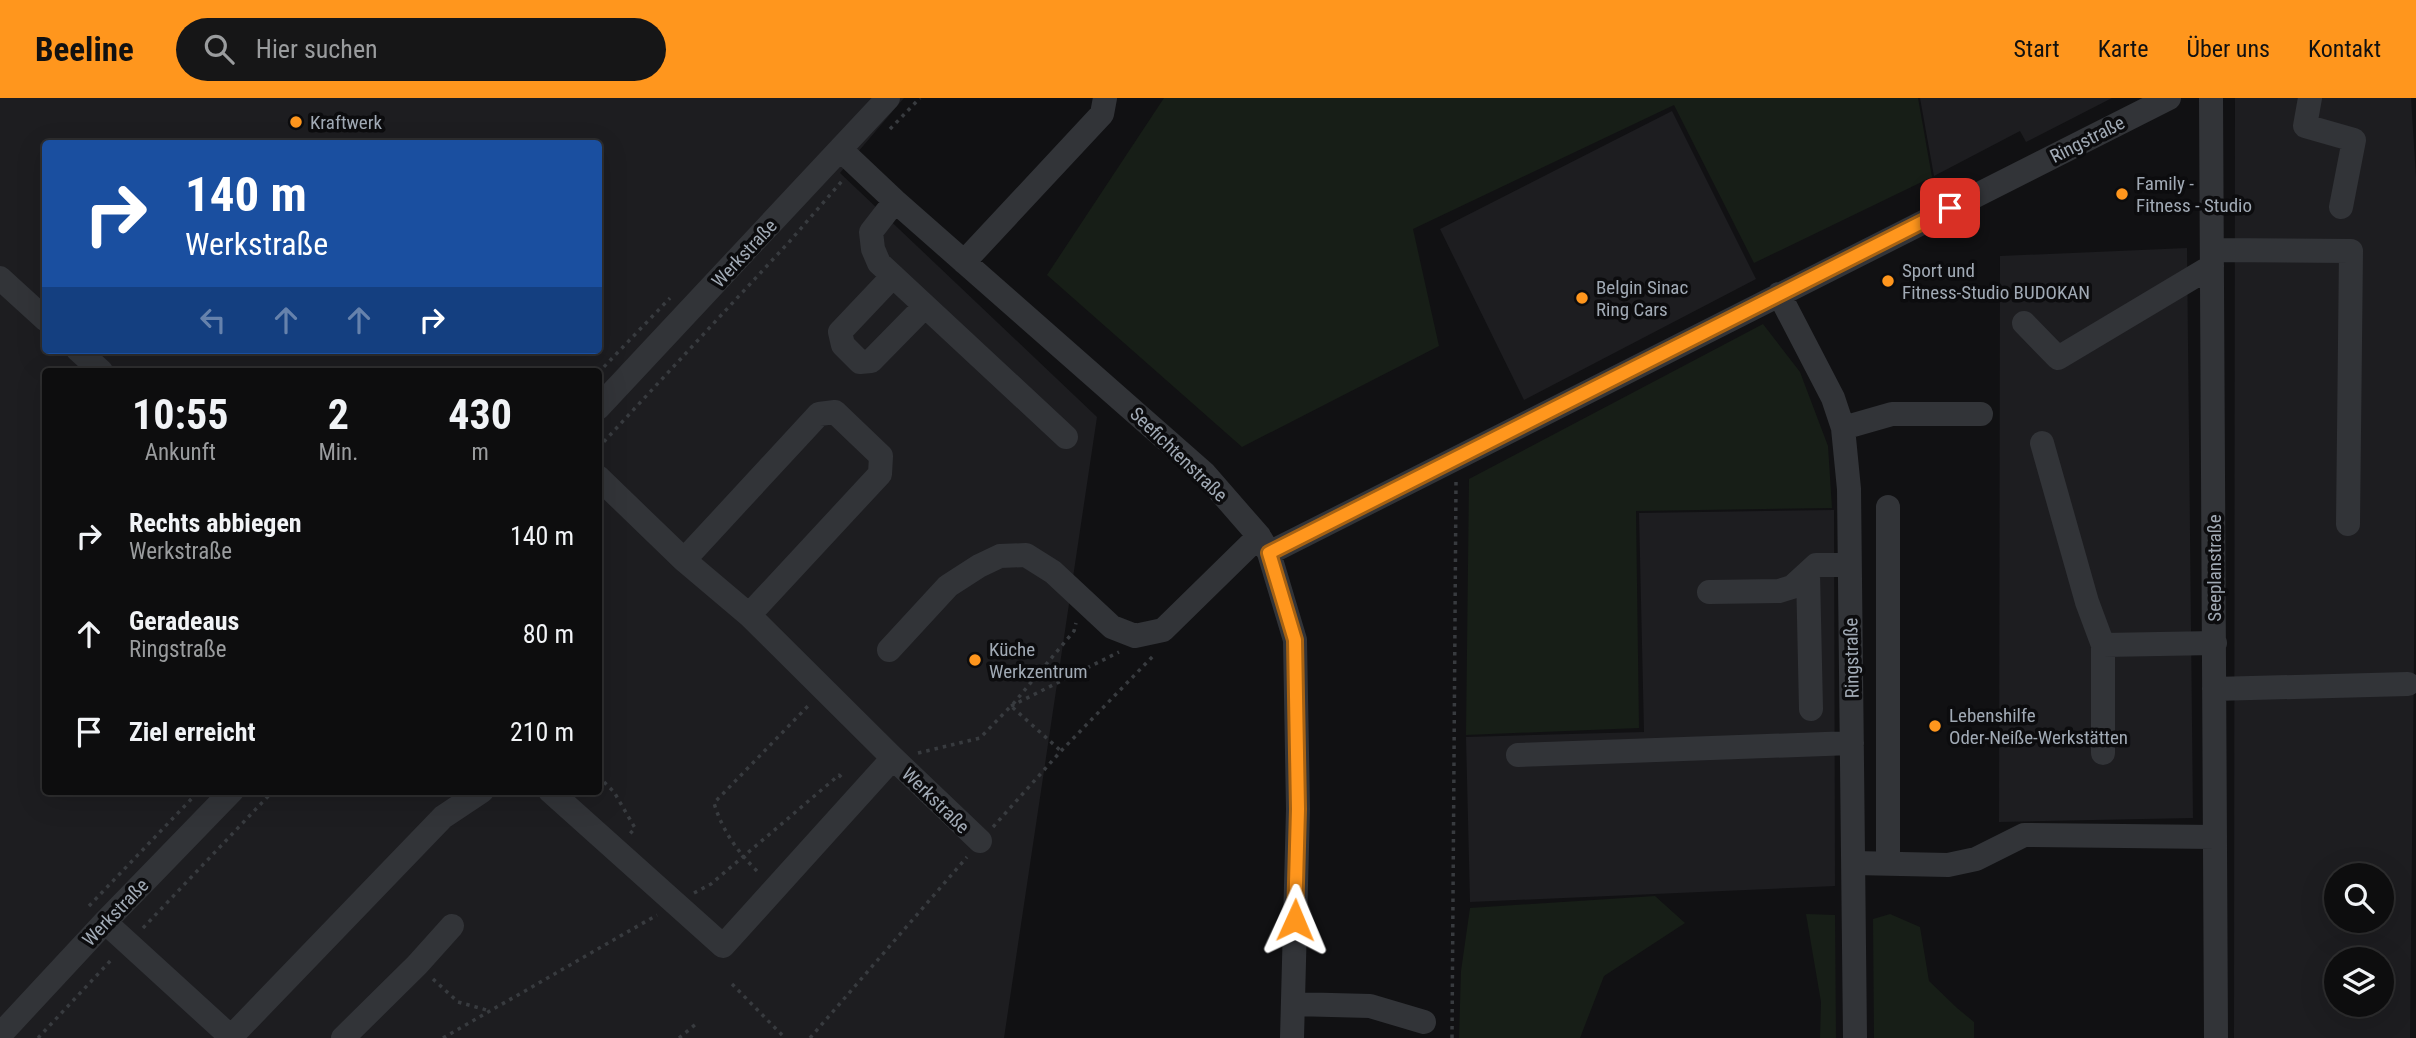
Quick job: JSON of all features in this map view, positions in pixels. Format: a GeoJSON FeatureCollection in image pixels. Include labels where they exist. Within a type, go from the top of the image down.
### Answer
{"type":"FeatureCollection","features":[{"type":"Feature","properties":{"kind":"street","name":"Werkstraße"},"geometry":{"type":"LineString","coordinates":[[602,404],[848,158],[888,98]]}},
{"type":"Feature","properties":{"kind":"street"},"geometry":{"type":"LineString","coordinates":[[964,262],[1102,114],[1105,98]]}},
{"type":"Feature","properties":{"kind":"street","name":"Ringstraße"},"geometry":{"type":"LineString","coordinates":[[1456,459],[2169,98]]}},
{"type":"Feature","properties":{"kind":"street","name":"Seeplanstraße"},"geometry":{"type":"LineString","coordinates":[[2211,98],[2216,1038]]}},
{"type":"Feature","properties":{"kind":"street"},"geometry":{"type":"LineString","coordinates":[[2310,98],[2305,126],[2354,140],[2342,207]]}},
{"type":"Feature","properties":{"kind":"street","name":"Seefichtenstraße"},"geometry":{"type":"LineString","coordinates":[[848,158],[1204,472],[1264,544],[1295,640],[1298,809],[1292,1038]]}},
{"type":"Feature","properties":{"kind":"street"},"geometry":{"type":"LineString","coordinates":[[895,201],[871,232],[873,249],[879,263],[1066,437]]}},
{"type":"Feature","properties":{"kind":"street"},"geometry":{"type":"LineString","coordinates":[[2024,323],[2058,358],[2212,258],[2351,251],[2348,524]]}},
{"type":"Feature","properties":{"kind":"street"},"geometry":{"type":"LineString","coordinates":[[892,276],[840,332],[843,345],[860,362],[871,361],[925,306]]}},
{"type":"Feature","properties":{"kind":"street"},"geometry":{"type":"LineString","coordinates":[[0,278],[42,316]]}},
{"type":"Feature","properties":{"kind":"street","name":"Ringstraße"},"geometry":{"type":"LineString","coordinates":[[1779,294],[1833,398],[1843,428],[1849,489],[1855,1038]]}},
{"type":"Feature","properties":{"kind":"street"},"geometry":{"type":"LineString","coordinates":[[82,354],[98,368]]}},
{"type":"Feature","properties":{"kind":"street"},"geometry":{"type":"LineString","coordinates":[[684,561],[819,414],[835,412],[881,456],[880,474],[749,615]]}},
{"type":"Feature","properties":{"kind":"street"},"geometry":{"type":"LineString","coordinates":[[1843,428],[1892,414],[1981,414]]}},
{"type":"Feature","properties":{"kind":"street"},"geometry":{"type":"LineString","coordinates":[[2042,443],[2087,602],[2104,645],[2103,753]]}},
{"type":"Feature","properties":{"kind":"street"},"geometry":{"type":"LineString","coordinates":[[889,650],[948,586],[1000,556],[1026,555],[1053,572],[1112,628],[1135,636],[1163,630],[1264,544],[1456,459]]}},
{"type":"Feature","properties":{"kind":"street","name":"Werkstraße"},"geometry":{"type":"LineString","coordinates":[[602,481],[684,561],[749,615],[980,841]]}},
{"type":"Feature","properties":{"kind":"street"},"geometry":{"type":"LineString","coordinates":[[1888,507],[1888,863]]}},
{"type":"Feature","properties":{"kind":"street"},"geometry":{"type":"LineString","coordinates":[[1709,592],[1779,592],[1792,587],[1816,565],[1849,565]]}},
{"type":"Feature","properties":{"kind":"street"},"geometry":{"type":"LineString","coordinates":[[1808,573],[1811,709]]}},
{"type":"Feature","properties":{"kind":"street"},"geometry":{"type":"LineString","coordinates":[[1850,601],[1888,600]]}},
{"type":"Feature","properties":{"kind":"street"},"geometry":{"type":"LineString","coordinates":[[2104,645],[2215,643]]}},
{"type":"Feature","properties":{"kind":"street"},"geometry":{"type":"LineString","coordinates":[[2214,689],[2408,684]]}},
{"type":"Feature","properties":{"kind":"street"},"geometry":{"type":"LineString","coordinates":[[1518,755],[1852,743]]}},
{"type":"Feature","properties":{"kind":"street"},"geometry":{"type":"LineString","coordinates":[[554,795],[723,946],[860,794],[897,762]]}},
{"type":"Feature","properties":{"kind":"street","name":"Werkstraße"},"geometry":{"type":"LineString","coordinates":[[0,1034],[228,795]]}},
{"type":"Feature","properties":{"kind":"street"},"geometry":{"type":"LineString","coordinates":[[105,922],[231,1038],[443,817],[476,795]]}},
{"type":"Feature","properties":{"kind":"street"},"geometry":{"type":"LineString","coordinates":[[1854,863],[1957,863],[1976,859],[2024,835],[2215,837]]}},
{"type":"Feature","properties":{"kind":"street"},"geometry":{"type":"LineString","coordinates":[[343,1038],[417,965],[452,926]]}},
{"type":"Feature","properties":{"kind":"street"},"geometry":{"type":"LineString","coordinates":[[1293,1004],[1370,1006],[1424,1022]]}},
{"type":"Feature","properties":{"kind":"path"},"geometry":{"type":"LineString","coordinates":[[884,136],[920,98]]}},
{"type":"Feature","properties":{"kind":"path"},"geometry":{"type":"LineString","coordinates":[[602,444],[790,241],[848,158]]}},
{"type":"Feature","properties":{"kind":"path"},"geometry":{"type":"LineString","coordinates":[[1452,1038],[1456,459]]}},
{"type":"Feature","properties":{"kind":"path"},"geometry":{"type":"LineString","coordinates":[[897,762],[913,754],[980,738],[1011,706],[1074,631],[1079,597]]}},
{"type":"Feature","properties":{"kind":"path"},"geometry":{"type":"LineString","coordinates":[[1011,706],[1131,646],[1135,636]]}},
{"type":"Feature","properties":{"kind":"path"},"geometry":{"type":"LineString","coordinates":[[810,1038],[1061,751],[1161,648]]}},
{"type":"Feature","properties":{"kind":"path"},"geometry":{"type":"LineString","coordinates":[[757,871],[742,857],[720,823],[714,803],[824,690]]}},
{"type":"Feature","properties":{"kind":"path"},"geometry":{"type":"LineString","coordinates":[[1011,706],[1061,751]]}},
{"type":"Feature","properties":{"kind":"path"},"geometry":{"type":"LineString","coordinates":[[443,1038],[711,884],[839,775],[860,794]]}},
{"type":"Feature","properties":{"kind":"path"},"geometry":{"type":"LineString","coordinates":[[602,780],[614,792],[635,828],[615,850]]}},
{"type":"Feature","properties":{"kind":"path"},"geometry":{"type":"LineString","coordinates":[[38,1038],[269,795]]}},
{"type":"Feature","properties":{"kind":"path"},"geometry":{"type":"LineString","coordinates":[[417,965],[458,1002],[490,1011]]}},
{"type":"Feature","properties":{"kind":"path"},"geometry":{"type":"LineString","coordinates":[[733,984],[785,1038]]}},
{"type":"Feature","properties":{"kind":"path"},"geometry":{"type":"LineString","coordinates":[[679,1038],[696,1024]]}},
{"type":"Feature","properties":{"kind":"shaded area"},"geometry":{"type":"Polygon","coordinates":[[[0,98],[904,98],[840,173],[1097,417],[1004,1038],[0,1038],[0,98]]]}},
{"type":"Feature","properties":{"kind":"shaded area"},"geometry":{"type":"Polygon","coordinates":[[[1164,98],[1918,98],[1932,177],[1754,263],[1674,105],[1413,229],[1439,346],[1242,447],[1047,275],[1164,98]]]}},
{"type":"Feature","properties":{"kind":"shaded area"},"geometry":{"type":"Polygon","coordinates":[[[1920,98],[2112,98],[2026,142],[2020,131],[1934,176],[1920,98]]]}},
{"type":"Feature","properties":{"kind":"shaded area"},"geometry":{"type":"Polygon","coordinates":[[[2235,98],[2411,98],[2416,177],[2416,464],[2410,1038],[2234,1038],[2235,98]]]}},
{"type":"Feature","properties":{"kind":"shaded area"},"geometry":{"type":"Polygon","coordinates":[[[1672,111],[1756,279],[1524,400],[1440,229],[1672,111]]]}},
{"type":"Feature","properties":{"kind":"shaded area"},"geometry":{"type":"Polygon","coordinates":[[[2187,248],[2193,818],[1999,822],[2000,256],[2187,248]]]}},
{"type":"Feature","properties":{"kind":"shaded area"},"geometry":{"type":"Polygon","coordinates":[[[1763,324],[1800,372],[1828,446],[1832,508],[1636,511],[1639,728],[1466,735],[1469,479],[1763,324]]]}},
{"type":"Feature","properties":{"kind":"shaded area"},"geometry":{"type":"Polygon","coordinates":[[[1834,510],[1835,886],[1470,902],[1466,737],[1644,732],[1639,513],[1834,510]]]}},
{"type":"Feature","properties":{"kind":"shaded area"},"geometry":{"type":"Polygon","coordinates":[[[1655,896],[1685,923],[1604,976],[1580,1038],[1459,1038],[1461,971],[1470,908],[1655,896]]]}},
{"type":"Feature","properties":{"kind":"shaded area"},"geometry":{"type":"Polygon","coordinates":[[[1806,914],[1835,915],[1836,1038],[1820,1038],[1821,1002],[1806,914]]]}},
{"type":"Feature","properties":{"kind":"shaded area"},"geometry":{"type":"Polygon","coordinates":[[[1890,914],[1920,927],[1929,981],[1974,1022],[1974,1038],[1874,1038],[1873,919],[1890,914]]]}},
{"type":"Feature","properties":{"kind":"place","name":"Kraftwerk"},"geometry":{"type":"Point","coordinates":[296,122]}},
{"type":"Feature","properties":{"kind":"place","name":"Family - Fitness - Studio"},"geometry":{"type":"Point","coordinates":[2122,194]}},
{"type":"Feature","properties":{"kind":"place","name":"Sport und Fitness-Studio BUDOKAN"},"geometry":{"type":"Point","coordinates":[1888,281]}},
{"type":"Feature","properties":{"kind":"place","name":"Belgin Sinac Ring Cars"},"geometry":{"type":"Point","coordinates":[1582,298]}},
{"type":"Feature","properties":{"kind":"place","name":"Küche Werkzentrum"},"geometry":{"type":"Point","coordinates":[975,660]}},
{"type":"Feature","properties":{"kind":"place","name":"Lebenshilfe Oder-Neiße-Werkstätten"},"geometry":{"type":"Point","coordinates":[1935,726]}},
{"type":"Feature","properties":{"kind":"route"},"geometry":{"type":"LineString","coordinates":[[1295,920],[1298,809],[1295,640],[1269,553],[1950,208]]}}]}
